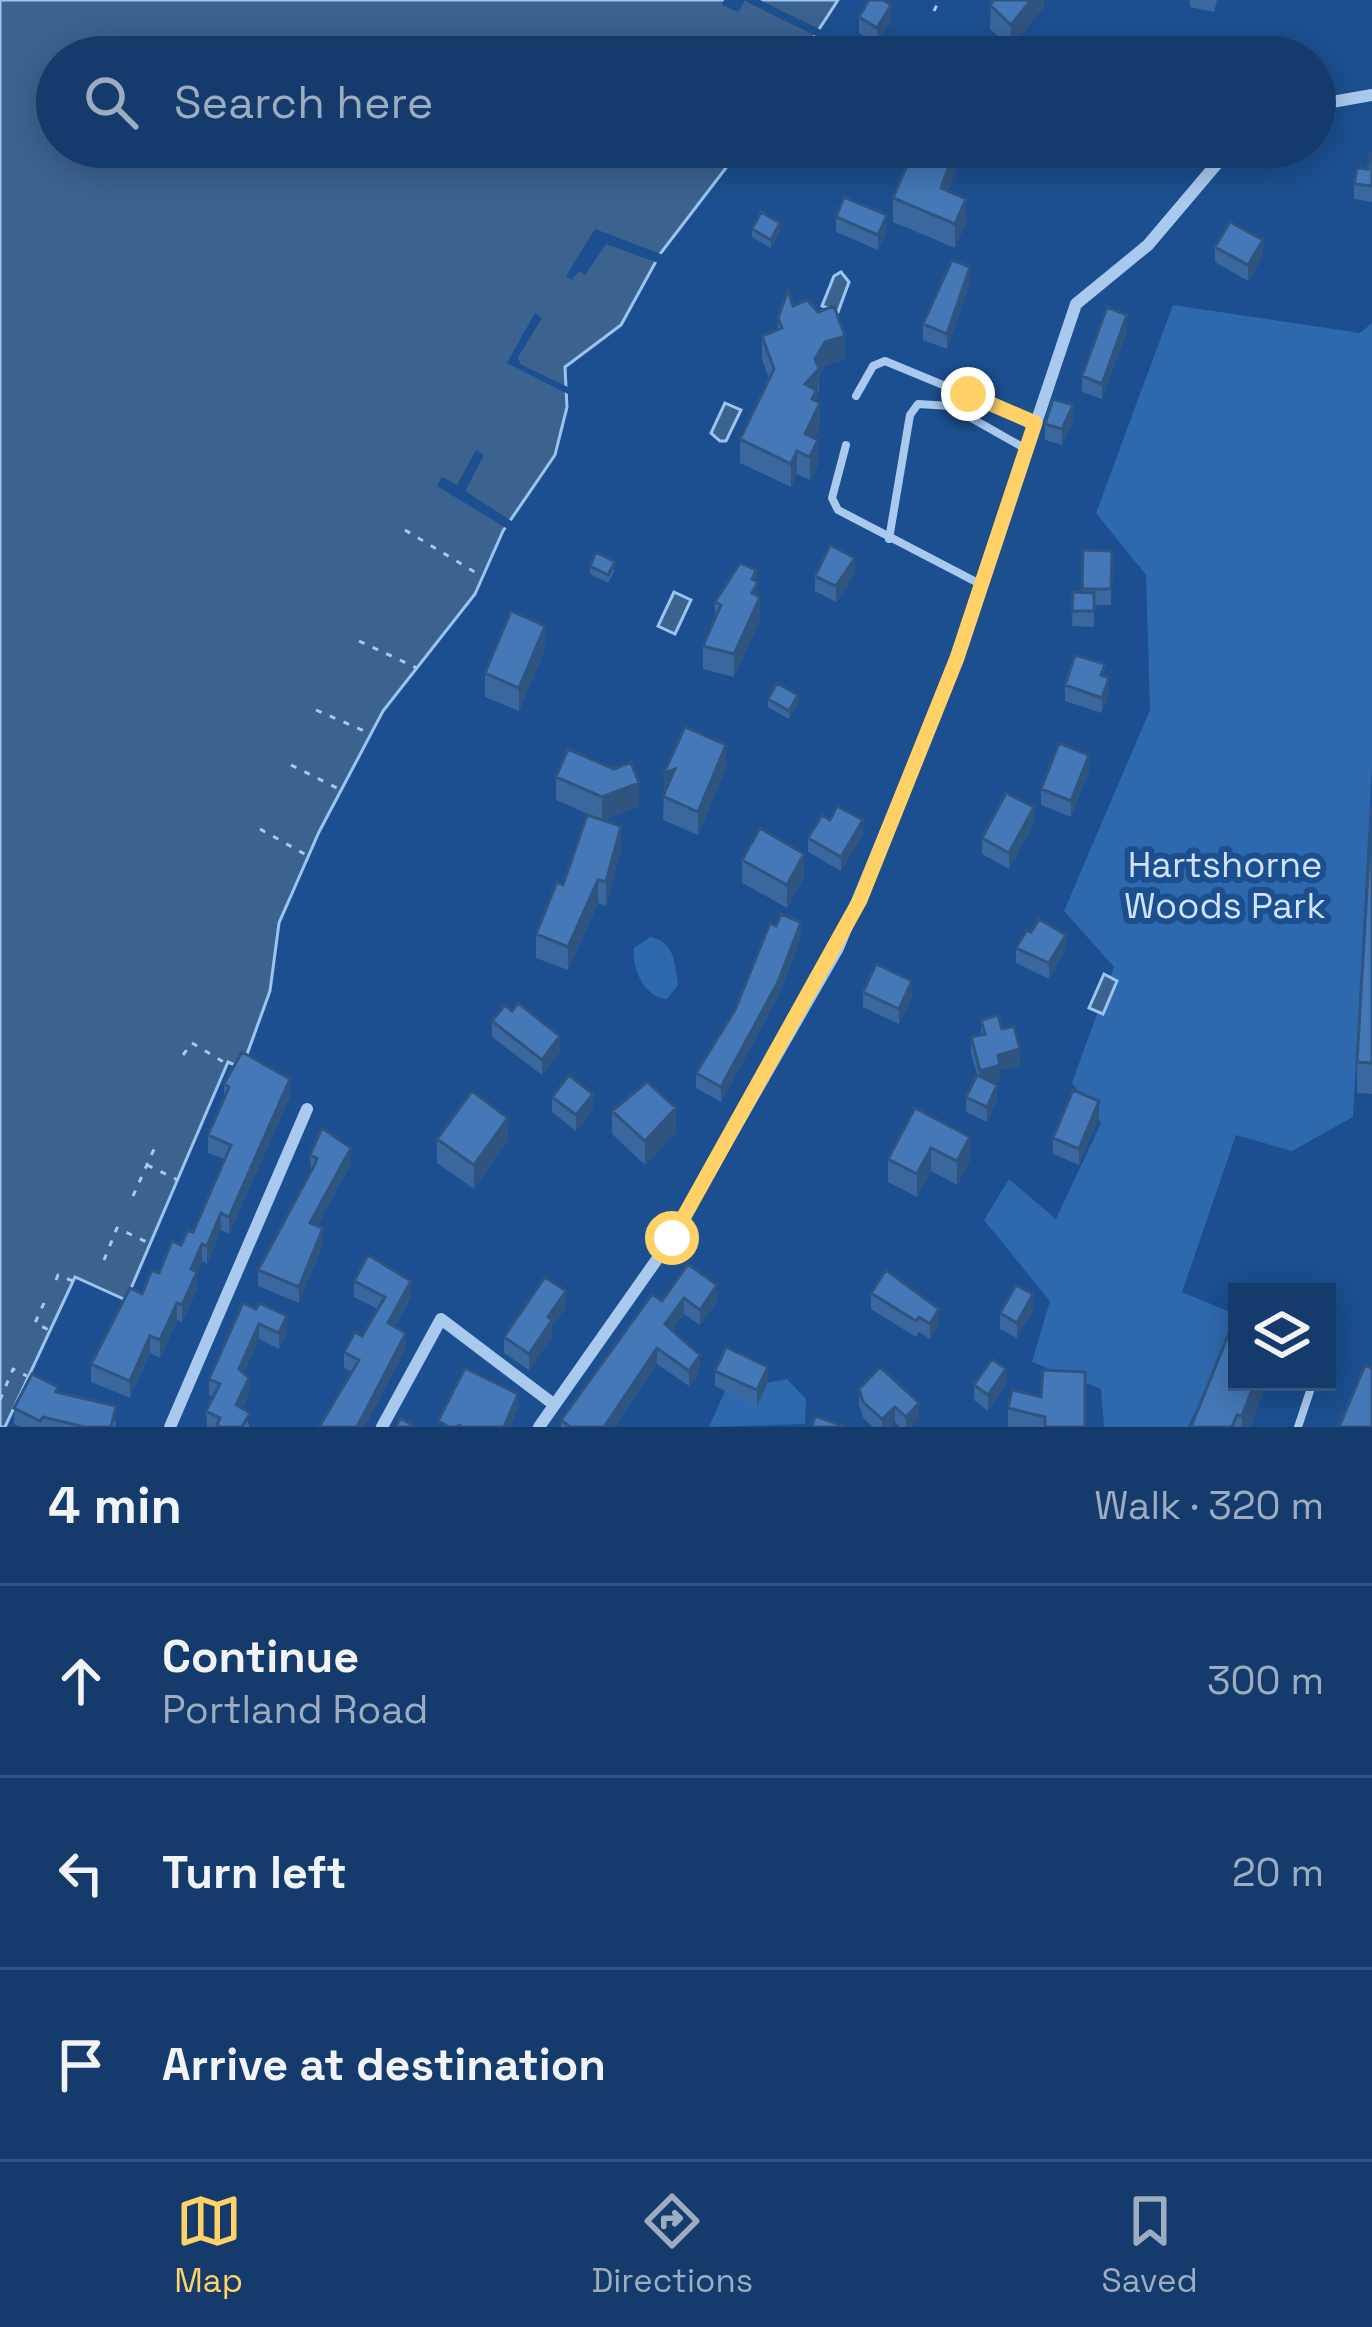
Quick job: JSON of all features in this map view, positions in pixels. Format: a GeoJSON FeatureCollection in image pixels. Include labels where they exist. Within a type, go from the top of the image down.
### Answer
{"type":"FeatureCollection","features":[{"type":"Feature","properties":{"kind":"street"},"geometry":{"type":"LineString","coordinates":[[1336,101],[1372,94]]}},
{"type":"Feature","properties":{"kind":"street"},"geometry":{"type":"LineString","coordinates":[[539,1427],[552,1402],[672,1238],[838,948],[982,585],[1076,304],[1148,245],[1213,168]]}},
{"type":"Feature","properties":{"kind":"street"},"geometry":{"type":"LineString","coordinates":[[170,1427],[307,1109]]}},
{"type":"Feature","properties":{"kind":"street"},"geometry":{"type":"LineString","coordinates":[[382,1427],[441,1319],[552,1402]]}},
{"type":"Feature","properties":{"kind":"lane"},"geometry":{"type":"LineString","coordinates":[[856,396],[873,366],[886,361],[1035,423]]}},
{"type":"Feature","properties":{"kind":"lane"},"geometry":{"type":"LineString","coordinates":[[889,539],[910,415],[918,404],[950,406],[1026,449]]}},
{"type":"Feature","properties":{"kind":"lane"},"geometry":{"type":"LineString","coordinates":[[846,446],[832,498],[838,510],[982,585]]}},
{"type":"Feature","properties":{"kind":"lane"},"geometry":{"type":"LineString","coordinates":[[1298,1427],[1310,1391]]}},
{"type":"Feature","properties":{"kind":"path"},"geometry":{"type":"LineString","coordinates":[[934,11],[939,0]]}},
{"type":"Feature","properties":{"kind":"path"},"geometry":{"type":"LineString","coordinates":[[405,530],[483,577]]}},
{"type":"Feature","properties":{"kind":"path"},"geometry":{"type":"LineString","coordinates":[[359,641],[417,668]]}},
{"type":"Feature","properties":{"kind":"path"},"geometry":{"type":"LineString","coordinates":[[316,710],[371,734]]}},
{"type":"Feature","properties":{"kind":"path"},"geometry":{"type":"LineString","coordinates":[[291,765],[341,790]]}},
{"type":"Feature","properties":{"kind":"path"},"geometry":{"type":"LineString","coordinates":[[260,829],[308,856]]}},
{"type":"Feature","properties":{"kind":"path"},"geometry":{"type":"LineString","coordinates":[[183,1055],[192,1043],[227,1064]]}},
{"type":"Feature","properties":{"kind":"path"},"geometry":{"type":"LineString","coordinates":[[133,1196],[155,1148]]}},
{"type":"Feature","properties":{"kind":"path"},"geometry":{"type":"LineString","coordinates":[[148,1165],[178,1180]]}},
{"type":"Feature","properties":{"kind":"path"},"geometry":{"type":"LineString","coordinates":[[104,1260],[117,1228],[151,1244]]}},
{"type":"Feature","properties":{"kind":"path"},"geometry":{"type":"LineString","coordinates":[[56,1280],[58,1275],[73,1281]]}},
{"type":"Feature","properties":{"kind":"path"},"geometry":{"type":"LineString","coordinates":[[44,1304],[35,1323],[50,1330]]}},
{"type":"Feature","properties":{"kind":"path"},"geometry":{"type":"LineString","coordinates":[[0,1400],[13,1369],[27,1376]]}},
{"type":"Feature","properties":{"kind":"green space","name":"Hartshorne Woods Park"},"geometry":{"type":"Polygon","coordinates":[[[1173,305],[1360,333],[1372,323],[1372,768],[1353,1117],[1292,1151],[1236,1135],[1182,1292],[1228,1311],[1228,1340],[1188,1427],[1104,1427],[1101,1389],[1032,1362],[1050,1301],[984,1220],[1009,1179],[1056,1219],[1101,1123],[1072,1083],[1114,967],[1064,911],[1150,710],[1146,575],[1096,513],[1173,305]]]}},
{"type":"Feature","properties":{"kind":"green space"},"geometry":{"type":"Polygon","coordinates":[[[650,937],[669,948],[674,962],[678,985],[667,999],[646,988],[635,965],[634,948],[650,937]]]}},
{"type":"Feature","properties":{"kind":"green space"},"geometry":{"type":"Polygon","coordinates":[[[787,1379],[806,1399],[805,1424],[709,1427],[725,1391],[787,1379]]]}},
{"type":"Feature","properties":{"kind":"shaded area"},"geometry":{"type":"Polygon","coordinates":[[[0,0],[838,0],[815,36],[36,36],[36,168],[726,168],[660,254],[621,325],[565,367],[567,407],[555,455],[503,531],[475,594],[383,711],[319,832],[279,923],[270,991],[242,1068],[228,1062],[126,1300],[75,1277],[5,1427],[0,1427],[0,0]]]}},
{"type":"Feature","properties":{"kind":"shaded area"},"geometry":{"type":"Polygon","coordinates":[[[841,272],[849,282],[838,312],[822,306],[834,276],[841,272]]]}},
{"type":"Feature","properties":{"kind":"shaded area"},"geometry":{"type":"Polygon","coordinates":[[[725,403],[741,410],[726,441],[720,441],[711,433],[725,403]]]}},
{"type":"Feature","properties":{"kind":"shaded area"},"geometry":{"type":"Polygon","coordinates":[[[674,592],[691,600],[675,634],[658,626],[674,592]]]}},
{"type":"Feature","properties":{"kind":"shaded area"},"geometry":{"type":"Polygon","coordinates":[[[1104,974],[1117,981],[1103,1014],[1089,1008],[1104,974]]]}},
{"type":"Feature","properties":{"kind":"pier"},"geometry":{"type":"Polygon","coordinates":[[[724,0],[760,0],[825,32],[816,36],[745,1],[738,12],[722,5],[724,0]]]}},
{"type":"Feature","properties":{"kind":"pier"},"geometry":{"type":"Polygon","coordinates":[[[595,229],[666,256],[661,264],[606,244],[585,275],[579,271],[572,280],[566,276],[595,229]]]}},
{"type":"Feature","properties":{"kind":"pier"},"geometry":{"type":"Polygon","coordinates":[[[535,313],[542,318],[518,357],[520,364],[572,389],[572,396],[507,363],[535,313]]]}},
{"type":"Feature","properties":{"kind":"pier"},"geometry":{"type":"Polygon","coordinates":[[[476,450],[484,455],[465,491],[516,524],[511,531],[437,486],[442,477],[457,485],[476,450]]]}},
{"type":"Feature","properties":{"kind":"building"},"geometry":{"type":"Polygon","coordinates":[[[869,0],[891,5],[877,28],[859,17],[869,0]]]}},
{"type":"Feature","properties":{"kind":"building"},"geometry":{"type":"Polygon","coordinates":[[[994,0],[1031,0],[1011,25],[990,5],[994,0]]]}},
{"type":"Feature","properties":{"kind":"building"},"geometry":{"type":"Polygon","coordinates":[[[1370,153],[1372,186],[1354,184],[1357,168],[1368,169],[1370,153]]]}},
{"type":"Feature","properties":{"kind":"building"},"geometry":{"type":"Polygon","coordinates":[[[906,168],[948,168],[941,188],[966,199],[955,224],[893,198],[906,168]]]}},
{"type":"Feature","properties":{"kind":"building"},"geometry":{"type":"Polygon","coordinates":[[[844,197],[887,215],[878,235],[836,217],[844,197]]]}},
{"type":"Feature","properties":{"kind":"building"},"geometry":{"type":"Polygon","coordinates":[[[761,212],[780,223],[771,240],[752,229],[761,212]]]}},
{"type":"Feature","properties":{"kind":"building"},"geometry":{"type":"Polygon","coordinates":[[[1230,222],[1263,240],[1248,265],[1215,247],[1230,222]]]}},
{"type":"Feature","properties":{"kind":"building"},"geometry":{"type":"Polygon","coordinates":[[[952,260],[970,267],[947,334],[923,324],[952,260]]]}},
{"type":"Feature","properties":{"kind":"building"},"geometry":{"type":"Polygon","coordinates":[[[788,290],[793,306],[807,300],[818,312],[834,306],[845,336],[825,342],[815,359],[819,369],[805,384],[816,390],[812,399],[820,403],[805,434],[818,440],[810,457],[797,451],[791,464],[740,439],[774,369],[762,336],[782,328],[778,318],[788,290]]]}},
{"type":"Feature","properties":{"kind":"building"},"geometry":{"type":"Polygon","coordinates":[[[1107,307],[1127,315],[1102,384],[1082,376],[1107,307]]]}},
{"type":"Feature","properties":{"kind":"building"},"geometry":{"type":"Polygon","coordinates":[[[1053,399],[1073,405],[1062,429],[1045,424],[1053,399]]]}},
{"type":"Feature","properties":{"kind":"building"},"geometry":{"type":"Polygon","coordinates":[[[830,545],[855,558],[836,586],[815,576],[830,545]]]}},
{"type":"Feature","properties":{"kind":"building"},"geometry":{"type":"Polygon","coordinates":[[[1083,550],[1112,551],[1111,589],[1082,589],[1083,550]]]}},
{"type":"Feature","properties":{"kind":"building"},"geometry":{"type":"Polygon","coordinates":[[[596,552],[615,562],[608,575],[590,566],[596,552]]]}},
{"type":"Feature","properties":{"kind":"building"},"geometry":{"type":"Polygon","coordinates":[[[740,563],[756,570],[752,579],[758,582],[752,593],[760,597],[734,654],[703,646],[721,605],[715,602],[740,563]]]}},
{"type":"Feature","properties":{"kind":"building"},"geometry":{"type":"Polygon","coordinates":[[[1073,592],[1094,593],[1094,611],[1072,611],[1073,592]]]}},
{"type":"Feature","properties":{"kind":"building"},"geometry":{"type":"Polygon","coordinates":[[[511,611],[545,626],[519,688],[485,673],[511,611]]]}},
{"type":"Feature","properties":{"kind":"building"},"geometry":{"type":"Polygon","coordinates":[[[1075,655],[1105,664],[1101,675],[1109,678],[1102,698],[1065,685],[1075,655]]]}},
{"type":"Feature","properties":{"kind":"building"},"geometry":{"type":"Polygon","coordinates":[[[777,683],[798,695],[789,711],[768,699],[777,683]]]}},
{"type":"Feature","properties":{"kind":"building"},"geometry":{"type":"Polygon","coordinates":[[[685,727],[726,745],[698,812],[663,796],[675,769],[664,773],[685,727]]]}},
{"type":"Feature","properties":{"kind":"building"},"geometry":{"type":"Polygon","coordinates":[[[1059,743],[1089,755],[1071,801],[1041,789],[1059,743]]]}},
{"type":"Feature","properties":{"kind":"building"},"geometry":{"type":"Polygon","coordinates":[[[568,749],[614,769],[631,762],[639,783],[602,797],[556,777],[568,749]]]}},
{"type":"Feature","properties":{"kind":"building"},"geometry":{"type":"Polygon","coordinates":[[[1006,793],[1034,807],[1009,853],[982,838],[1006,793]]]}},
{"type":"Feature","properties":{"kind":"building"},"geometry":{"type":"Polygon","coordinates":[[[1372,805],[1372,1063],[1357,1062],[1372,805]]]}},
{"type":"Feature","properties":{"kind":"building"},"geometry":{"type":"Polygon","coordinates":[[[837,806],[863,820],[841,857],[808,838],[822,815],[830,820],[837,806]]]}},
{"type":"Feature","properties":{"kind":"building"},"geometry":{"type":"Polygon","coordinates":[[[587,815],[621,826],[606,882],[598,880],[568,947],[536,934],[557,882],[563,885],[587,815]]]}},
{"type":"Feature","properties":{"kind":"building"},"geometry":{"type":"Polygon","coordinates":[[[760,828],[804,854],[787,885],[742,860],[760,828]]]}},
{"type":"Feature","properties":{"kind":"building"},"geometry":{"type":"Polygon","coordinates":[[[781,914],[801,922],[778,982],[721,1087],[696,1073],[735,1010],[770,923],[776,926],[781,914]]]}},
{"type":"Feature","properties":{"kind":"building"},"geometry":{"type":"Polygon","coordinates":[[[1039,919],[1066,935],[1049,963],[1016,948],[1039,919]]]}},
{"type":"Feature","properties":{"kind":"building"},"geometry":{"type":"Polygon","coordinates":[[[876,964],[912,981],[899,1009],[863,992],[876,964]]]}},
{"type":"Feature","properties":{"kind":"building"},"geometry":{"type":"Polygon","coordinates":[[[518,1003],[560,1036],[542,1060],[492,1021],[505,1005],[512,1011],[518,1003]]]}},
{"type":"Feature","properties":{"kind":"building"},"geometry":{"type":"Polygon","coordinates":[[[998,1015],[1002,1029],[1014,1026],[1020,1049],[998,1055],[1000,1065],[980,1071],[971,1037],[985,1034],[981,1020],[998,1015]]]}},
{"type":"Feature","properties":{"kind":"building"},"geometry":{"type":"Polygon","coordinates":[[[242,1052],[290,1079],[229,1217],[221,1213],[207,1246],[202,1244],[191,1269],[197,1272],[182,1305],[177,1303],[160,1340],[150,1336],[130,1381],[91,1364],[130,1288],[142,1294],[152,1270],[159,1273],[172,1241],[181,1245],[188,1230],[193,1232],[231,1145],[208,1135],[229,1087],[224,1084],[242,1052]]]}},
{"type":"Feature","properties":{"kind":"building"},"geometry":{"type":"Polygon","coordinates":[[[569,1075],[593,1094],[576,1115],[552,1097],[569,1075]]]}},
{"type":"Feature","properties":{"kind":"building"},"geometry":{"type":"Polygon","coordinates":[[[977,1075],[997,1085],[987,1107],[966,1097],[977,1075]]]}},
{"type":"Feature","properties":{"kind":"building"},"geometry":{"type":"Polygon","coordinates":[[[647,1082],[676,1108],[645,1141],[612,1111],[647,1082]]]}},
{"type":"Feature","properties":{"kind":"building"},"geometry":{"type":"Polygon","coordinates":[[[1073,1090],[1099,1101],[1079,1149],[1053,1138],[1073,1090]]]}},
{"type":"Feature","properties":{"kind":"building"},"geometry":{"type":"Polygon","coordinates":[[[472,1091],[508,1118],[474,1165],[437,1139],[472,1091]]]}},
{"type":"Feature","properties":{"kind":"building"},"geometry":{"type":"Polygon","coordinates":[[[915,1108],[970,1137],[957,1161],[931,1148],[917,1174],[888,1159],[915,1108]]]}},
{"type":"Feature","properties":{"kind":"building"},"geometry":{"type":"Polygon","coordinates":[[[322,1128],[351,1148],[310,1223],[323,1228],[299,1287],[258,1270],[315,1164],[317,1158],[310,1155],[322,1128]]]}},
{"type":"Feature","properties":{"kind":"building"},"geometry":{"type":"Polygon","coordinates":[[[368,1255],[411,1281],[388,1323],[406,1333],[357,1427],[319,1427],[359,1360],[344,1352],[355,1332],[362,1336],[385,1297],[354,1281],[368,1255]]]}},
{"type":"Feature","properties":{"kind":"building"},"geometry":{"type":"Polygon","coordinates":[[[688,1264],[717,1285],[700,1310],[684,1298],[665,1324],[700,1355],[689,1371],[657,1348],[604,1427],[570,1427],[561,1420],[652,1294],[662,1301],[688,1264]]]}},
{"type":"Feature","properties":{"kind":"building"},"geometry":{"type":"Polygon","coordinates":[[[886,1270],[939,1309],[930,1324],[919,1317],[916,1321],[871,1293],[886,1270]]]}},
{"type":"Feature","properties":{"kind":"building"},"geometry":{"type":"Polygon","coordinates":[[[545,1277],[566,1291],[529,1354],[504,1337],[545,1277]]]}},
{"type":"Feature","properties":{"kind":"building"},"geometry":{"type":"Polygon","coordinates":[[[1016,1285],[1033,1294],[1017,1323],[1000,1313],[1016,1285]]]}},
{"type":"Feature","properties":{"kind":"building"},"geometry":{"type":"Polygon","coordinates":[[[243,1303],[256,1309],[259,1303],[287,1316],[279,1333],[259,1324],[239,1369],[249,1378],[236,1405],[250,1413],[242,1427],[220,1427],[220,1418],[206,1411],[220,1384],[209,1379],[243,1303]]]}},
{"type":"Feature","properties":{"kind":"building"},"geometry":{"type":"Polygon","coordinates":[[[1228,1335],[1228,1391],[1252,1391],[1242,1416],[1237,1415],[1232,1427],[1191,1427],[1228,1335]]]}},
{"type":"Feature","properties":{"kind":"building"},"geometry":{"type":"Polygon","coordinates":[[[726,1347],[768,1367],[757,1390],[715,1371],[726,1347]]]}},
{"type":"Feature","properties":{"kind":"building"},"geometry":{"type":"Polygon","coordinates":[[[992,1359],[1006,1369],[988,1395],[974,1385],[992,1359]]]}},
{"type":"Feature","properties":{"kind":"building"},"geometry":{"type":"Polygon","coordinates":[[[1365,1365],[1372,1368],[1372,1427],[1339,1427],[1365,1365]]]}},
{"type":"Feature","properties":{"kind":"building"},"geometry":{"type":"Polygon","coordinates":[[[880,1367],[919,1403],[906,1417],[895,1407],[882,1419],[863,1402],[859,1389],[880,1367]]]}},
{"type":"Feature","properties":{"kind":"building"},"geometry":{"type":"Polygon","coordinates":[[[465,1368],[518,1394],[504,1427],[449,1427],[438,1421],[465,1368]]]}},
{"type":"Feature","properties":{"kind":"building"},"geometry":{"type":"Polygon","coordinates":[[[1043,1370],[1085,1372],[1085,1427],[1045,1427],[1045,1417],[1008,1408],[1012,1390],[1041,1397],[1043,1370]]]}},
{"type":"Feature","properties":{"kind":"building"},"geometry":{"type":"Polygon","coordinates":[[[32,1374],[58,1387],[56,1392],[116,1406],[111,1427],[84,1427],[43,1417],[40,1421],[14,1408],[32,1374]]]}},
{"type":"Feature","properties":{"kind":"building"},"geometry":{"type":"Polygon","coordinates":[[[815,1416],[846,1427],[812,1427],[815,1416]]]}},
{"type":"Feature","properties":{"kind":"route"},"geometry":{"type":"LineString","coordinates":[[672,1238],[838,948],[957,658],[1035,423],[968,394]]}}]}
